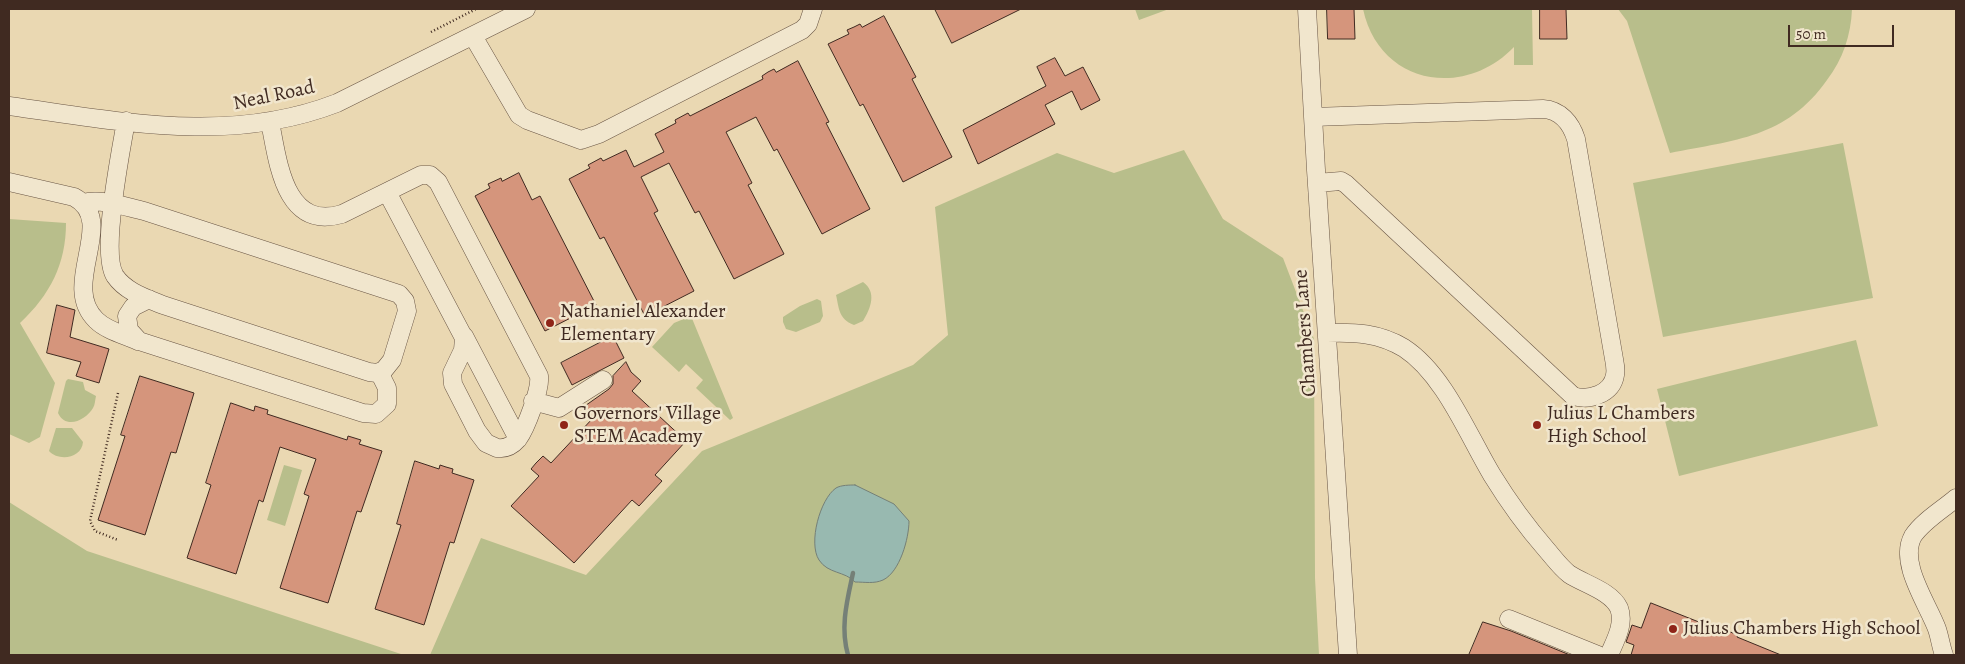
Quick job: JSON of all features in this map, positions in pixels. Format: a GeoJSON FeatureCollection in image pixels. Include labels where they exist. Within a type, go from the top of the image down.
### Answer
{"type":"FeatureCollection","features":[{"type":"Feature","properties":{"kind":"street","name":"Neal Road"},"geometry":{"type":"LineString","coordinates":[[9,106],[126,121],[195,127],[244,126],[270,122],[305,115],[338,103],[526,9]]}},
{"type":"Feature","properties":{"kind":"street"},"geometry":{"type":"LineString","coordinates":[[473,36],[519,115],[527,120],[580,140],[599,134],[802,30],[808,24],[813,9]]}},
{"type":"Feature","properties":{"kind":"street","name":"Chambers Lane"},"geometry":{"type":"LineString","coordinates":[[1308,9],[1317,183],[1348,655]]}},
{"type":"Feature","properties":{"kind":"street"},"geometry":{"type":"LineString","coordinates":[[1313,117],[1543,109],[1550,109],[1560,114],[1572,126],[1576,139],[1616,372],[1613,382],[1606,390],[1594,397],[1583,399],[1573,396],[1346,184],[1341,181],[1317,183]]}},
{"type":"Feature","properties":{"kind":"street"},"geometry":{"type":"LineString","coordinates":[[83,203],[92,202],[114,205],[144,211],[400,294],[406,305],[406,316],[390,364],[379,372],[369,372],[149,299],[123,285],[112,268],[114,205],[126,121]]}},
{"type":"Feature","properties":{"kind":"street"},"geometry":{"type":"LineString","coordinates":[[270,122],[285,186],[294,200],[308,212],[321,216],[334,216],[426,174],[430,174],[438,182],[538,371],[540,381],[534,401],[518,439],[509,446],[497,448],[486,442],[477,431],[452,377],[463,350],[464,338],[461,331]]}},
{"type":"Feature","properties":{"kind":"street"},"geometry":{"type":"LineString","coordinates":[[9,182],[74,197],[83,203],[92,223],[82,282],[85,303],[100,323],[138,341],[368,414],[380,413],[388,401],[387,388],[379,372]]}},
{"type":"Feature","properties":{"kind":"street"},"geometry":{"type":"LineString","coordinates":[[387,192],[518,439]]}},
{"type":"Feature","properties":{"kind":"street"},"geometry":{"type":"LineString","coordinates":[[138,341],[129,330],[127,316],[133,307],[149,299]]}},
{"type":"Feature","properties":{"kind":"street"},"geometry":{"type":"LineString","coordinates":[[1327,333],[1358,332],[1386,339],[1406,350],[1428,370],[1461,420],[1492,474],[1533,535],[1570,574],[1608,596],[1617,605],[1620,623],[1609,655]]}},
{"type":"Feature","properties":{"kind":"street"},"geometry":{"type":"LineString","coordinates":[[534,401],[559,408],[603,380]]}},
{"type":"Feature","properties":{"kind":"street"},"geometry":{"type":"LineString","coordinates":[[1944,655],[1938,630],[1914,576],[1908,555],[1910,542],[1916,532],[1956,498]]}},
{"type":"Feature","properties":{"kind":"street"},"geometry":{"type":"LineString","coordinates":[[1509,619],[1598,655]]}},
{"type":"Feature","properties":{"kind":"path"},"geometry":{"type":"LineString","coordinates":[[431,32],[476,9]]}},
{"type":"Feature","properties":{"kind":"path"},"geometry":{"type":"LineString","coordinates":[[118,393],[90,522],[95,531],[118,540]]}},
{"type":"Feature","properties":{"kind":"green space"},"geometry":{"type":"Polygon","coordinates":[[[1135,9],[1169,9],[1139,20],[1135,9]]]}},
{"type":"Feature","properties":{"kind":"green space"},"geometry":{"type":"Polygon","coordinates":[[[1363,9],[1532,9],[1533,65],[1514,65],[1514,47],[1494,64],[1471,74],[1448,78],[1425,76],[1404,68],[1386,54],[1372,34],[1363,9]]]}},
{"type":"Feature","properties":{"kind":"green space"},"geometry":{"type":"Polygon","coordinates":[[[1618,9],[1852,9],[1848,37],[1838,64],[1811,99],[1794,114],[1758,133],[1670,153],[1627,21],[1618,9]]]}},
{"type":"Feature","properties":{"kind":"green space"},"geometry":{"type":"Polygon","coordinates":[[[1843,143],[1873,298],[1663,337],[1633,183],[1843,143]]]}},
{"type":"Feature","properties":{"kind":"green space"},"geometry":{"type":"Polygon","coordinates":[[[1184,150],[1223,219],[1283,258],[1314,339],[1315,578],[1319,655],[430,655],[481,538],[586,575],[702,451],[913,365],[948,335],[935,207],[1057,153],[1114,173],[1184,150]]]}},
{"type":"Feature","properties":{"kind":"green space"},"geometry":{"type":"Polygon","coordinates":[[[9,219],[66,223],[63,252],[54,278],[40,301],[20,323],[55,383],[40,437],[29,443],[9,434],[9,219]]]}},
{"type":"Feature","properties":{"kind":"green space"},"geometry":{"type":"Polygon","coordinates":[[[863,282],[870,290],[870,306],[863,321],[854,325],[842,316],[836,295],[863,282]]]}},
{"type":"Feature","properties":{"kind":"green space"},"geometry":{"type":"Polygon","coordinates":[[[817,299],[821,301],[823,316],[820,322],[796,332],[786,329],[783,317],[800,306],[817,299]]]}},
{"type":"Feature","properties":{"kind":"green space"},"geometry":{"type":"Polygon","coordinates":[[[691,316],[733,418],[730,420],[696,388],[703,380],[686,364],[679,372],[652,347],[674,323],[691,316]]]}},
{"type":"Feature","properties":{"kind":"green space"},"geometry":{"type":"Polygon","coordinates":[[[1856,340],[1878,426],[1679,476],[1657,389],[1856,340]]]}},
{"type":"Feature","properties":{"kind":"green space"},"geometry":{"type":"Polygon","coordinates":[[[68,379],[83,382],[85,390],[96,396],[94,407],[90,412],[81,419],[71,422],[66,421],[58,413],[68,379]]]}},
{"type":"Feature","properties":{"kind":"green space"},"geometry":{"type":"Polygon","coordinates":[[[56,428],[72,428],[83,442],[79,452],[69,457],[64,457],[49,451],[56,428]]]}},
{"type":"Feature","properties":{"kind":"green space"},"geometry":{"type":"Polygon","coordinates":[[[284,465],[302,470],[285,526],[267,520],[284,465]]]}},
{"type":"Feature","properties":{"kind":"green space"},"geometry":{"type":"Polygon","coordinates":[[[9,502],[87,551],[404,655],[9,655],[9,502]]]}},
{"type":"Feature","properties":{"kind":"water"},"geometry":{"type":"Polygon","coordinates":[[[855,485],[894,504],[909,521],[905,545],[899,562],[889,576],[880,581],[855,582],[851,578],[823,565],[816,552],[815,533],[825,502],[836,488],[855,485]]]}},
{"type":"Feature","properties":{"kind":"building"},"geometry":{"type":"Polygon","coordinates":[[[935,9],[1021,9],[952,43],[935,9]]]}},
{"type":"Feature","properties":{"kind":"building"},"geometry":{"type":"Polygon","coordinates":[[[1327,9],[1354,9],[1355,39],[1328,39],[1327,9]]]}},
{"type":"Feature","properties":{"kind":"building"},"geometry":{"type":"Polygon","coordinates":[[[1540,9],[1566,9],[1567,39],[1540,39],[1540,9]]]}},
{"type":"Feature","properties":{"kind":"building"},"geometry":{"type":"Polygon","coordinates":[[[884,16],[916,77],[912,79],[952,157],[903,182],[863,104],[860,106],[828,44],[849,34],[847,30],[860,24],[862,27],[884,16]]]}},
{"type":"Feature","properties":{"kind":"building"},"geometry":{"type":"Polygon","coordinates":[[[1055,58],[1065,76],[1083,67],[1100,100],[1081,110],[1072,91],[1045,105],[1055,124],[978,164],[963,130],[1046,86],[1037,67],[1055,58]]]}},
{"type":"Feature","properties":{"kind":"building"},"geometry":{"type":"Polygon","coordinates":[[[798,61],[829,122],[826,123],[870,209],[822,234],[777,149],[774,151],[756,117],[726,132],[752,183],[748,185],[784,254],[734,279],[699,211],[695,213],[669,163],[641,177],[658,211],[654,213],[694,291],[645,316],[604,237],[600,239],[569,179],[590,168],[588,165],[601,158],[603,161],[626,150],[634,167],[664,152],[655,134],[676,123],[675,120],[688,113],[690,116],[763,79],[762,76],[774,69],[776,72],[798,61]]]}},
{"type":"Feature","properties":{"kind":"building"},"geometry":{"type":"Polygon","coordinates":[[[519,173],[532,200],[540,196],[596,305],[545,331],[475,196],[490,188],[488,184],[501,178],[502,181],[519,173]]]}},
{"type":"Feature","properties":{"kind":"building"},"geometry":{"type":"Polygon","coordinates":[[[57,305],[75,310],[70,337],[109,349],[99,383],[76,376],[81,362],[47,353],[57,305]]]}},
{"type":"Feature","properties":{"kind":"building"},"geometry":{"type":"Polygon","coordinates":[[[613,336],[624,358],[572,385],[561,363],[613,336]]]}},
{"type":"Feature","properties":{"kind":"building"},"geometry":{"type":"Polygon","coordinates":[[[626,362],[631,372],[641,381],[632,391],[686,441],[655,475],[662,481],[639,506],[632,500],[574,563],[511,506],[539,476],[531,469],[536,463],[543,456],[551,463],[593,418],[582,408],[609,389],[613,384],[613,376],[626,362]]]}},
{"type":"Feature","properties":{"kind":"building"},"geometry":{"type":"Polygon","coordinates":[[[140,376],[194,393],[176,453],[171,452],[145,535],[98,520],[125,436],[121,435],[140,376]]]}},
{"type":"Feature","properties":{"kind":"building"},"geometry":{"type":"Polygon","coordinates":[[[231,403],[254,411],[255,406],[268,410],[267,414],[347,440],[348,436],[361,440],[359,444],[382,451],[361,512],[357,511],[328,603],[280,588],[309,496],[304,494],[316,459],[280,447],[263,502],[259,500],[236,574],[187,558],[211,485],[206,483],[231,403]]]}},
{"type":"Feature","properties":{"kind":"building"},"geometry":{"type":"Polygon","coordinates":[[[415,461],[439,469],[440,465],[453,469],[452,473],[474,480],[454,543],[450,542],[424,625],[375,609],[401,525],[397,524],[415,461]]]}},
{"type":"Feature","properties":{"kind":"building","name":"Julius Chambers High School"},"geometry":{"type":"Polygon","coordinates":[[[1651,603],[1719,630],[1720,628],[1738,635],[1737,637],[1781,655],[1631,655],[1634,645],[1626,642],[1632,625],[1641,628],[1651,603]]]}},
{"type":"Feature","properties":{"kind":"building"},"geometry":{"type":"Polygon","coordinates":[[[1483,622],[1511,631],[1570,655],[1469,655],[1483,622]]]}},
{"type":"Feature","properties":{"kind":"waterway"},"geometry":{"type":"LineString","coordinates":[[848,655],[844,624],[853,573]]}},
{"type":"Feature","properties":{"kind":"place","name":"Nathaniel Alexander Elementary"},"geometry":{"type":"Point","coordinates":[550,323]}},
{"type":"Feature","properties":{"kind":"place","name":"Governors' Village STEM Academy"},"geometry":{"type":"Point","coordinates":[564,425]}},
{"type":"Feature","properties":{"kind":"place","name":"Julius L Chambers High School"},"geometry":{"type":"Point","coordinates":[1537,425]}},
{"type":"Feature","properties":{"kind":"place","name":"Julius Chambers High School"},"geometry":{"type":"Point","coordinates":[1673,629]}}]}
